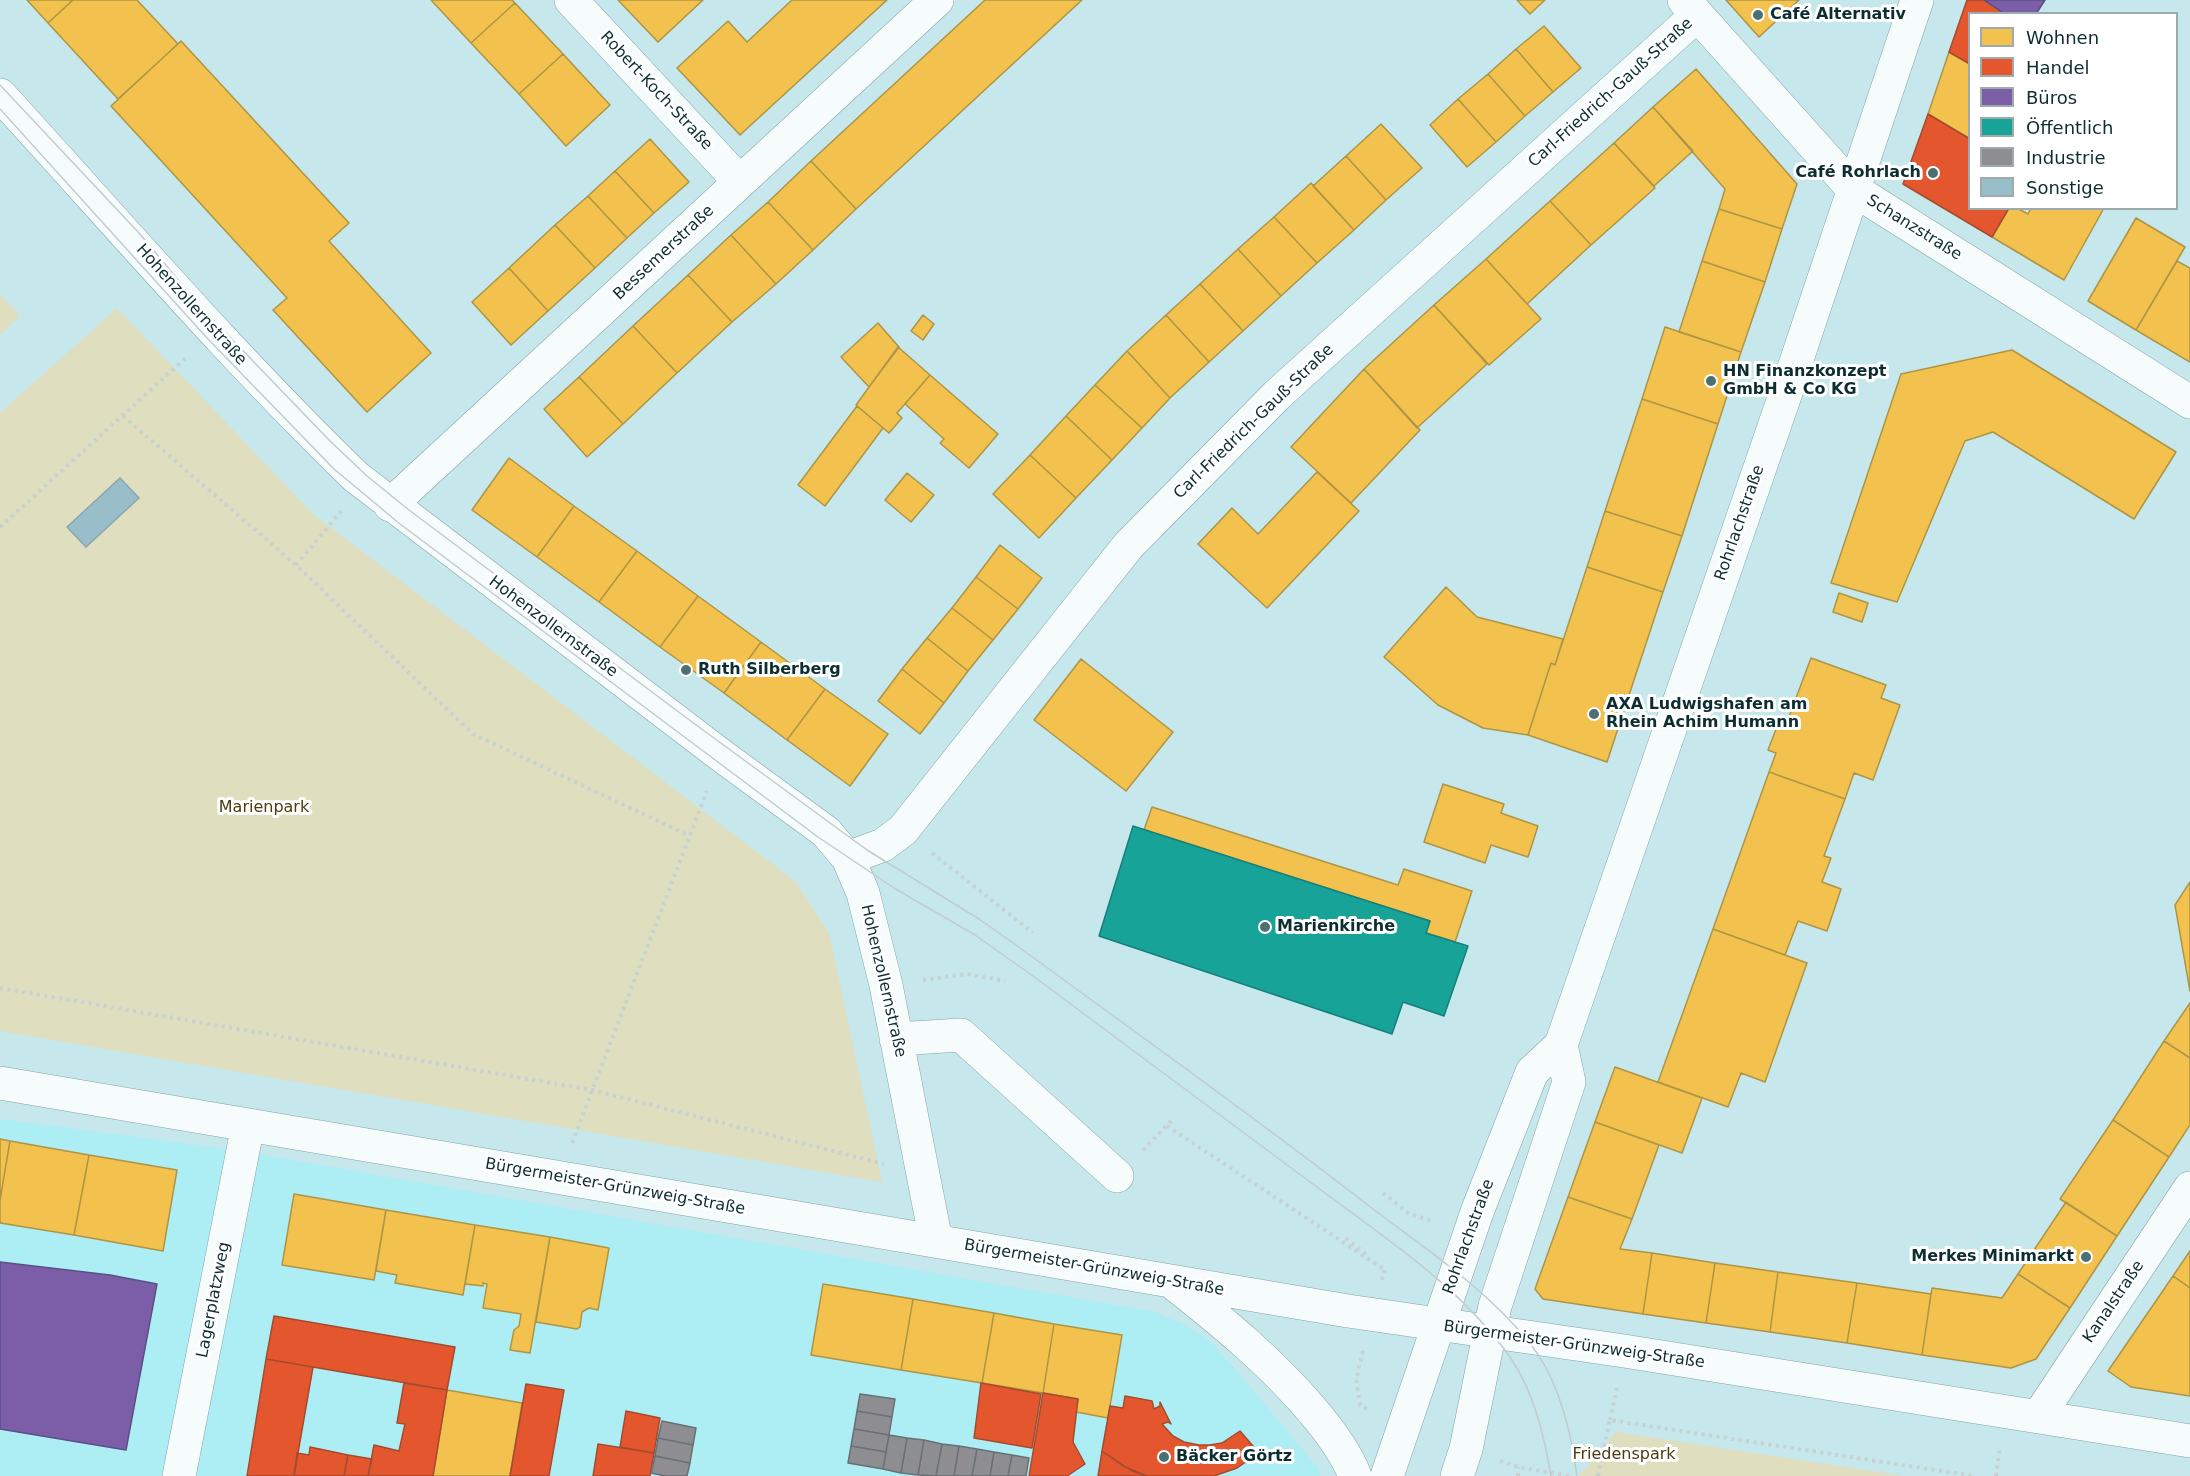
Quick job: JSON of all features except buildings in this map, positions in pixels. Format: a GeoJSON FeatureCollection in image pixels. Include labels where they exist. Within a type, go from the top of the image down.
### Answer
{"type":"FeatureCollection","features":[{"type":"Feature","properties":{"kind":"street","name":"Robert-Koch-Straße"},"geometry":{"type":"LineString","coordinates":[[571,0],[740,182]]}},
{"type":"Feature","properties":{"kind":"street","name":"Bessemerstraße"},"geometry":{"type":"LineString","coordinates":[[390,505],[937,0]]}},
{"type":"Feature","properties":{"kind":"street","name":"Rohrlachstraße"},"geometry":{"type":"LineString","coordinates":[[1387,1476],[1477,1212],[1532,1072],[1561,1045],[1917,0]]}},
{"type":"Feature","properties":{"kind":"street","name":"Schanzstraße"},"geometry":{"type":"LineString","coordinates":[[1690,7],[1854,190],[2190,402]]}},
{"type":"Feature","properties":{"kind":"street","name":"Carl-Friedrich-Gauß-Straße"},"geometry":{"type":"LineString","coordinates":[[848,858],[883,845],[903,830],[1128,546],[1277,395],[1690,7]]}},
{"type":"Feature","properties":{"kind":"street","name":"Hohenzollernstraße"},"geometry":{"type":"LineString","coordinates":[[0,95],[213,332],[303,426],[356,477],[390,505],[825,832],[848,858],[863,893],[886,985],[936,1241]]}},
{"type":"Feature","properties":{"kind":"street"},"geometry":{"type":"LineString","coordinates":[[896,1039],[961,1035],[1117,1176]]}},
{"type":"Feature","properties":{"kind":"street"},"geometry":{"type":"LineString","coordinates":[[1457,1476],[1466,1449],[1495,1306],[1569,1082],[1561,1045]]}},
{"type":"Feature","properties":{"kind":"street","name":"Bürgermeister-Grünzweig-Straße"},"geometry":{"type":"LineString","coordinates":[[0,1083],[1372,1315],[1624,1351],[2190,1441]]}},
{"type":"Feature","properties":{"kind":"street","name":"Lagerplatzweg"},"geometry":{"type":"LineString","coordinates":[[179,1476],[248,1125]]}},
{"type":"Feature","properties":{"kind":"street","name":"Kanalstraße"},"geometry":{"type":"LineString","coordinates":[[2038,1417],[2190,1188]]}},
{"type":"Feature","properties":{"kind":"street"},"geometry":{"type":"LineString","coordinates":[[1169,1280],[1256,1351],[1296,1391],[1326,1426],[1355,1476]]}},
{"type":"Feature","properties":{"kind":"path"},"geometry":{"type":"LineString","coordinates":[[0,527],[213,332]]}},
{"type":"Feature","properties":{"kind":"path"},"geometry":{"type":"LineString","coordinates":[[123,416],[296,565],[473,734],[690,836]]}},
{"type":"Feature","properties":{"kind":"path"},"geometry":{"type":"LineString","coordinates":[[296,565],[320,537]]}},
{"type":"Feature","properties":{"kind":"path"},"geometry":{"type":"LineString","coordinates":[[559,1177],[722,756]]}},
{"type":"Feature","properties":{"kind":"path"},"geometry":{"type":"LineString","coordinates":[[903,830],[1033,933]]}},
{"type":"Feature","properties":{"kind":"path"},"geometry":{"type":"LineString","coordinates":[[886,985],[967,974],[1005,981]]}},
{"type":"Feature","properties":{"kind":"path"},"geometry":{"type":"LineString","coordinates":[[0,988],[592,1090],[924,1174]]}},
{"type":"Feature","properties":{"kind":"path"},"geometry":{"type":"LineString","coordinates":[[1167,1126],[1385,1270],[1346,1238]]}},
{"type":"Feature","properties":{"kind":"path"},"geometry":{"type":"LineString","coordinates":[[1372,1315],[1356,1379],[1360,1405],[1378,1416]]}},
{"type":"Feature","properties":{"kind":"path"},"geometry":{"type":"LineString","coordinates":[[1598,1476],[1610,1420],[1974,1476]]}},
{"type":"Feature","properties":{"kind":"path"},"geometry":{"type":"LineString","coordinates":[[1518,1476],[1518,1467],[1570,1476]]}},
{"type":"Feature","properties":{"kind":"shaded area"},"geometry":{"type":"Polygon","coordinates":[[[0,1119],[241,1151],[1155,1312],[1183,1324],[1208,1339],[1318,1468],[1320,1476],[0,1476],[0,1119]]]}},
{"type":"Feature","properties":{"kind":"green space"},"geometry":{"type":"Polygon","coordinates":[[[0,294],[20,316],[0,335],[0,294]]]}},
{"type":"Feature","properties":{"kind":"green space","name":"Marienpark"},"geometry":{"type":"Polygon","coordinates":[[[117,308],[313,514],[795,881],[829,933],[882,1182],[0,1031],[0,413],[117,308]]]}},
{"type":"Feature","properties":{"kind":"green space","name":"Friedenspark"},"geometry":{"type":"Polygon","coordinates":[[[1616,1432],[1905,1476],[1579,1476],[1616,1432]]]}},
{"type":"Feature","properties":{"kind":"tram line"},"geometry":{"type":"LineString","coordinates":[[0,85],[139,233],[200,306],[329,440],[367,476],[688,719],[867,850],[979,919],[1023,950],[1287,1143],[1474,1287],[1528,1341],[1547,1371],[1562,1405],[1577,1476]]}},
{"type":"Feature","properties":{"kind":"tram line"},"geometry":{"type":"LineString","coordinates":[[0,109],[207,338],[334,469],[400,524],[818,837],[894,888],[975,935],[1033,976],[1391,1241],[1443,1284],[1489,1331],[1518,1370],[1537,1414],[1551,1476]]}},
{"type":"Feature","properties":{"kind":"place","name":"Café Alternativ"},"geometry":{"type":"Point","coordinates":[1758,15]}},
{"type":"Feature","properties":{"kind":"place","name":"Café Rohrlach"},"geometry":{"type":"Point","coordinates":[1933,173]}},
{"type":"Feature","properties":{"kind":"place","name":"HN Finanzkonzept GmbH & Co KG"},"geometry":{"type":"Point","coordinates":[1711,381]}},
{"type":"Feature","properties":{"kind":"place","name":"Ruth Silberberg"},"geometry":{"type":"Point","coordinates":[686,670]}},
{"type":"Feature","properties":{"kind":"place","name":"AXA Ludwigshafen am Rhein Achim Humann"},"geometry":{"type":"Point","coordinates":[1594,714]}},
{"type":"Feature","properties":{"kind":"place","name":"Marienkirche"},"geometry":{"type":"Point","coordinates":[1265,927]}},
{"type":"Feature","properties":{"kind":"place","name":"Merkes Minimarkt"},"geometry":{"type":"Point","coordinates":[2086,1257]}},
{"type":"Feature","properties":{"kind":"place","name":"Bäcker Görtz"},"geometry":{"type":"Point","coordinates":[1164,1457]}}]}
